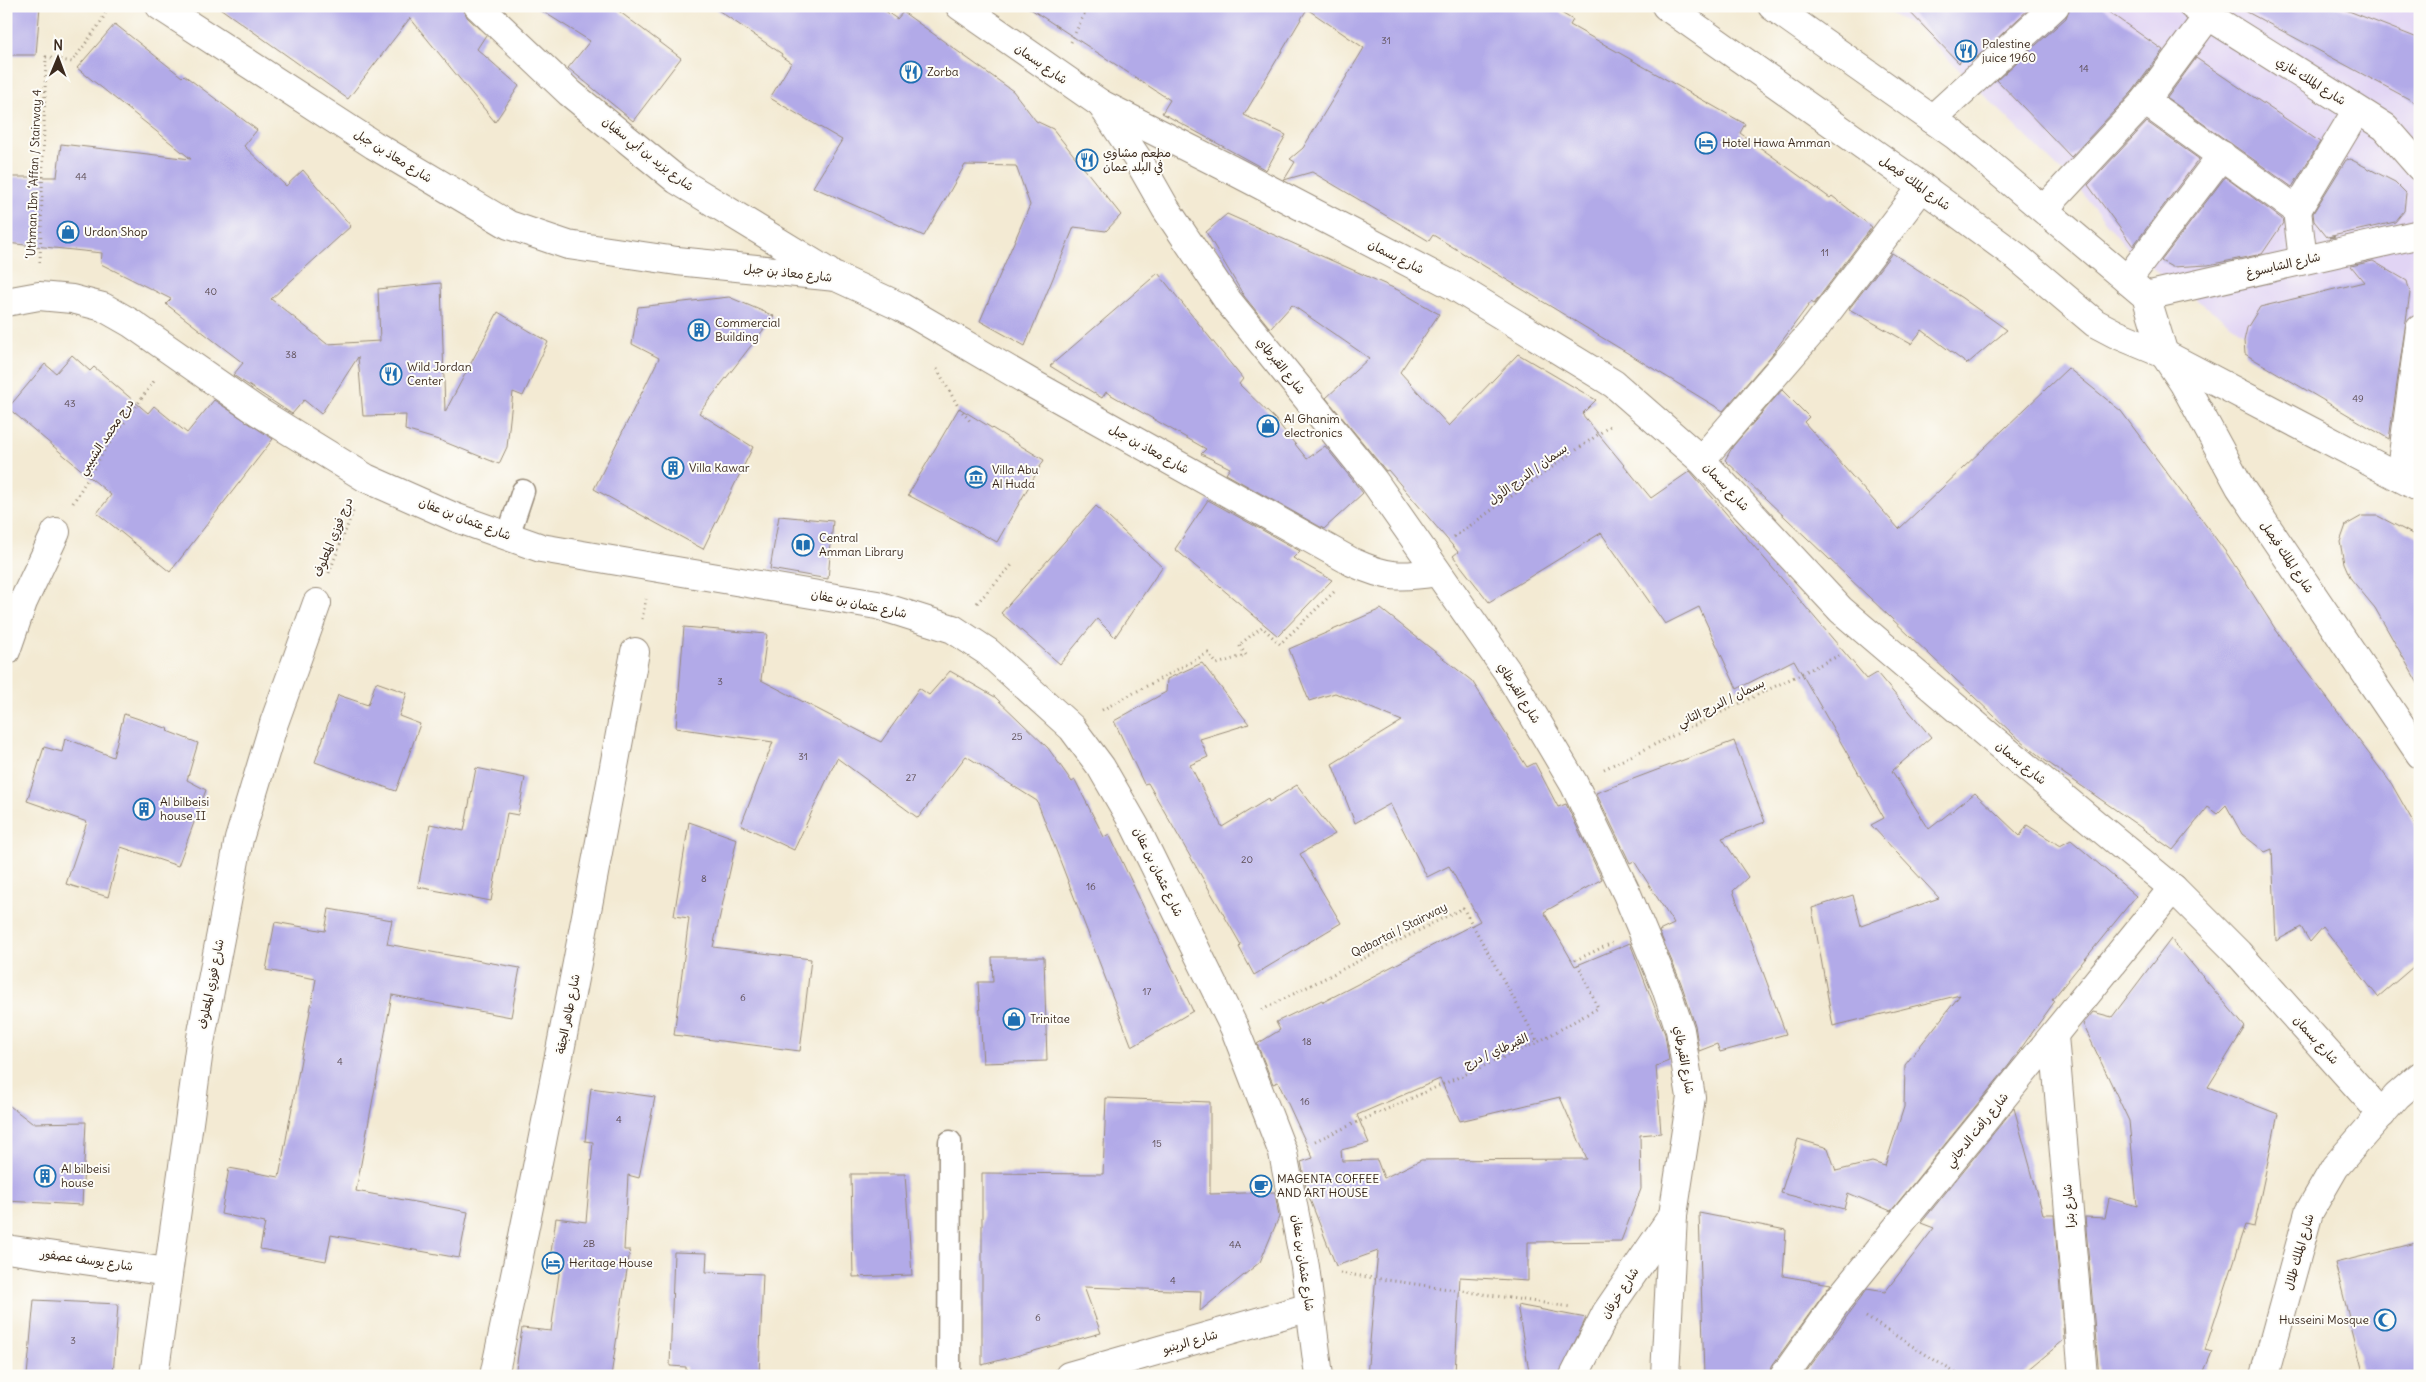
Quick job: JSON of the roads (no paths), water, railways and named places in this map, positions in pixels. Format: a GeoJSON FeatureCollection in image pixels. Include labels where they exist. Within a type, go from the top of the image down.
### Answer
{"type":"FeatureCollection","features":[{"type":"Feature","properties":{"kind":"street","name":"شارع معاذ بن جبل"},"geometry":{"type":"LineString","coordinates":[[160,6],[374,145],[509,226],[576,247],[677,261],[836,277],[901,308],[1033,384],[1361,566],[1378,573],[1406,577],[1432,564]]}},
{"type":"Feature","properties":{"kind":"street","name":"شارع يزيد بن أبي سفيان"},"geometry":{"type":"LineString","coordinates":[[478,6],[570,92],[677,180],[836,277]]}},
{"type":"Feature","properties":{"kind":"street","name":"شارع بسمان"},"geometry":{"type":"LineString","coordinates":[[960,6],[1101,104],[1230,168],[1454,286],[1614,384],[1701,460],[1841,610],[1996,742],[2173,888],[2238,953],[2382,1114]]}},
{"type":"Feature","properties":{"kind":"street","name":"شارع الملك فيصل"},"geometry":{"type":"LineString","coordinates":[[1666,6],[1922,187],[2017,258],[2095,323],[2164,354],[2410,482]]}},
{"type":"Feature","properties":{"kind":"street"},"geometry":{"type":"LineString","coordinates":[[1772,6],[1932,119],[2044,209],[2137,288],[2222,156]]}},
{"type":"Feature","properties":{"kind":"street"},"geometry":{"type":"LineString","coordinates":[[1932,119],[2054,6]]}},
{"type":"Feature","properties":{"kind":"street"},"geometry":{"type":"LineString","coordinates":[[2044,209],[2145,101],[2201,11]]}},
{"type":"Feature","properties":{"kind":"street","name":"شارع الملك غازي"},"geometry":{"type":"LineString","coordinates":[[2201,11],[2385,127],[2420,167]]}},
{"type":"Feature","properties":{"kind":"street"},"geometry":{"type":"LineString","coordinates":[[2145,101],[2297,210]]}},
{"type":"Feature","properties":{"kind":"street","name":"شارع القبرطاي"},"geometry":{"type":"LineString","coordinates":[[1101,104],[1137,158],[1166,209],[1228,301],[1374,481],[1507,671],[1574,784],[1642,928],[1680,1030],[1691,1097],[1673,1215],[1665,1376]]}},
{"type":"Feature","properties":{"kind":"street"},"geometry":{"type":"LineString","coordinates":[[2303,260],[2297,210],[2357,110]]}},
{"type":"Feature","properties":{"kind":"street"},"geometry":{"type":"LineString","coordinates":[[1701,460],[1816,327],[1922,187]]}},
{"type":"Feature","properties":{"kind":"street","name":"شارع الشابسوغ"},"geometry":{"type":"LineString","coordinates":[[2137,288],[2303,260],[2420,234]]}},
{"type":"Feature","properties":{"kind":"street","name":"شارع الملك فيصل"},"geometry":{"type":"LineString","coordinates":[[2137,288],[2164,354],[2184,384],[2240,487],[2420,754]]}},
{"type":"Feature","properties":{"kind":"street","name":"شارع عثمان بن عفان"},"geometry":{"type":"LineString","coordinates":[[6,302],[39,296],[72,299],[103,308],[132,323],[256,411],[366,478],[454,517],[541,548],[877,605],[953,629],[988,652],[1072,728],[1101,767],[1135,826],[1234,1027],[1283,1153],[1305,1268],[1319,1376]]}},
{"type":"Feature","properties":{"kind":"street"},"geometry":{"type":"LineString","coordinates":[[2410,482],[2420,329]]}},
{"type":"Feature","properties":{"kind":"street"},"geometry":{"type":"LineString","coordinates":[[6,652],[23,602],[56,532]]}},
{"type":"Feature","properties":{"kind":"street","name":"شارع فوزي المعلوف"},"geometry":{"type":"LineString","coordinates":[[154,1376],[200,1043],[239,839],[274,723],[317,603]]}},
{"type":"Feature","properties":{"kind":"street","name":"شارع طاهر الجقة"},"geometry":{"type":"LineString","coordinates":[[494,1376],[532,1200],[578,964],[635,652]]}},
{"type":"Feature","properties":{"kind":"street","name":"شارع رأفت الدجاني"},"geometry":{"type":"LineString","coordinates":[[1784,1376],[1838,1300],[2173,888]]}},
{"type":"Feature","properties":{"kind":"street","name":"شارع بترا"},"geometry":{"type":"LineString","coordinates":[[2054,1036],[2083,1376]]}},
{"type":"Feature","properties":{"kind":"street","name":"شارع الملك طلال"},"geometry":{"type":"LineString","coordinates":[[2264,1376],[2309,1212],[2335,1167],[2396,1096],[2420,1076]]}},
{"type":"Feature","properties":{"kind":"street","name":"شارع خرفان"},"geometry":{"type":"LineString","coordinates":[[1574,1376],[1606,1312],[1673,1215]]}},
{"type":"Feature","properties":{"kind":"street","name":"شارع يوسف عصفور"},"geometry":{"type":"LineString","coordinates":[[6,1249],[168,1272]]}},
{"type":"Feature","properties":{"kind":"street","name":"شارع الرينبو"},"geometry":{"type":"LineString","coordinates":[[1070,1376],[1310,1307]]}},
{"type":"Feature","properties":{"kind":"lane"},"geometry":{"type":"LineString","coordinates":[[508,536],[523,491]]}},
{"type":"Feature","properties":{"kind":"lane"},"geometry":{"type":"LineString","coordinates":[[949,1376],[950,1142]]}},
{"type":"Feature","properties":{"kind":"place","name":"Palestine juice 1960"},"geometry":{"type":"Point","coordinates":[1966,51]}},
{"type":"Feature","properties":{"kind":"place","name":"Zorba"},"geometry":{"type":"Point","coordinates":[911,72]}},
{"type":"Feature","properties":{"kind":"place","name":"Hotel Hawa Amman"},"geometry":{"type":"Point","coordinates":[1706,143]}},
{"type":"Feature","properties":{"kind":"place","name":"مطعم مشاوي في البلد عمان"},"geometry":{"type":"Point","coordinates":[1087,160]}},
{"type":"Feature","properties":{"kind":"place","name":"Urdon Shop"},"geometry":{"type":"Point","coordinates":[68,232]}},
{"type":"Feature","properties":{"kind":"place","name":"Commercial Building"},"geometry":{"type":"Point","coordinates":[699,330]}},
{"type":"Feature","properties":{"kind":"place","name":"Wild Jordan Center"},"geometry":{"type":"Point","coordinates":[391,374]}},
{"type":"Feature","properties":{"kind":"place","name":"Al Ghanim electronics"},"geometry":{"type":"Point","coordinates":[1268,426]}},
{"type":"Feature","properties":{"kind":"place","name":"Villa Kawar"},"geometry":{"type":"Point","coordinates":[673,468]}},
{"type":"Feature","properties":{"kind":"place","name":"Villa Abu Al Huda"},"geometry":{"type":"Point","coordinates":[976,477]}},
{"type":"Feature","properties":{"kind":"place","name":"Central Amman Library"},"geometry":{"type":"Point","coordinates":[803,545]}},
{"type":"Feature","properties":{"kind":"place","name":"Al bilbeisi house II"},"geometry":{"type":"Point","coordinates":[144,809]}},
{"type":"Feature","properties":{"kind":"place","name":"Trinitae"},"geometry":{"type":"Point","coordinates":[1014,1019]}},
{"type":"Feature","properties":{"kind":"place","name":"Al bilbeisi house"},"geometry":{"type":"Point","coordinates":[45,1176]}},
{"type":"Feature","properties":{"kind":"place","name":"MAGENTA COFFEE AND ART HOUSE"},"geometry":{"type":"Point","coordinates":[1261,1186]}},
{"type":"Feature","properties":{"kind":"place","name":"Heritage House"},"geometry":{"type":"Point","coordinates":[553,1263]}},
{"type":"Feature","properties":{"kind":"place","name":"Husseini Mosque"},"geometry":{"type":"Point","coordinates":[2385,1320]}}]}
